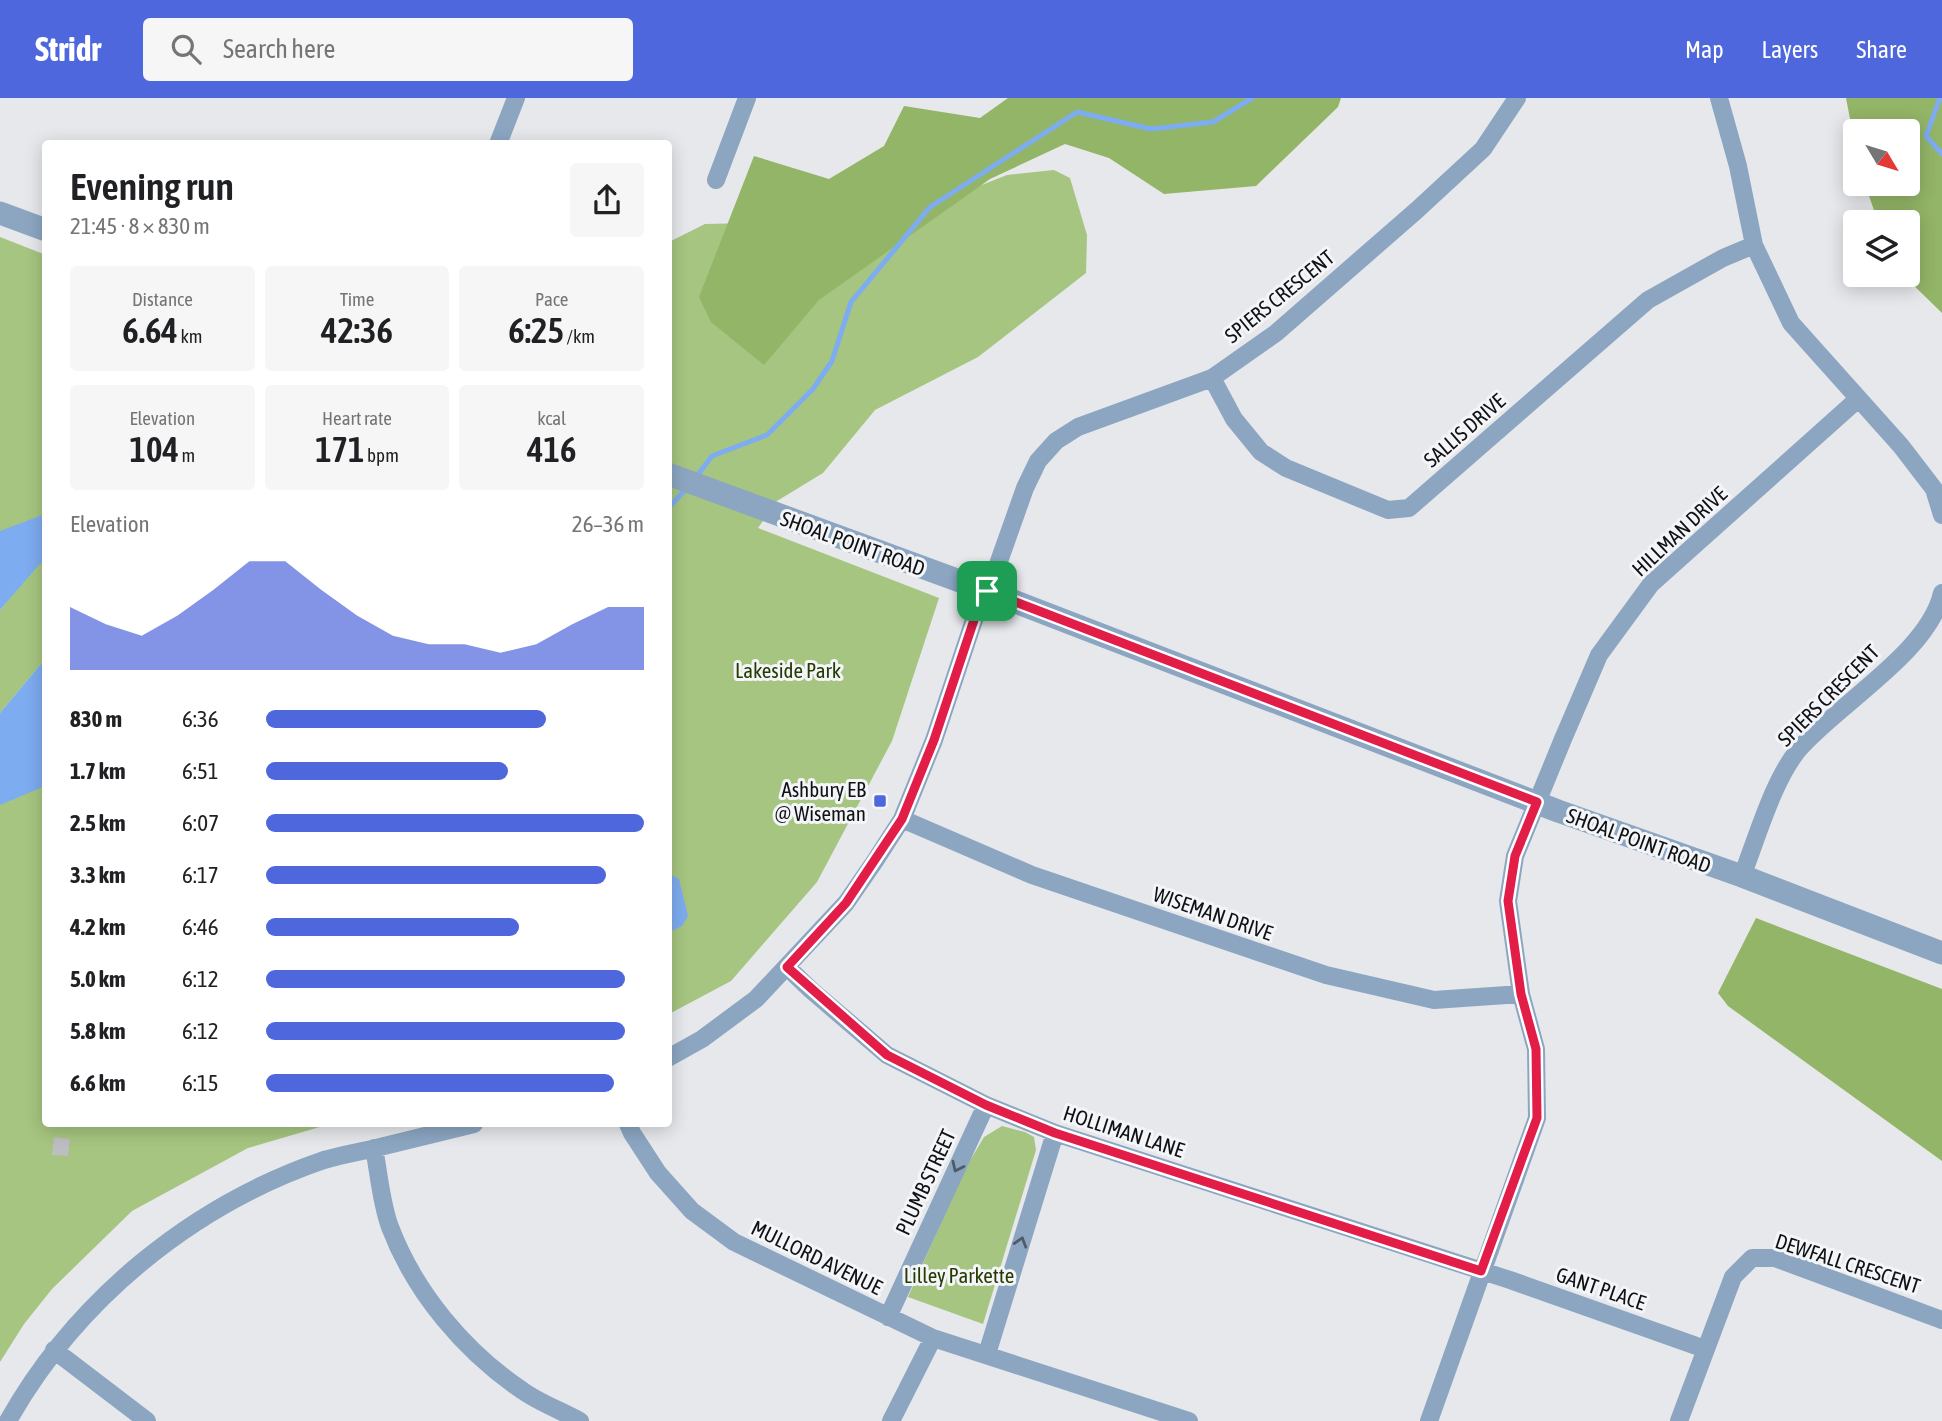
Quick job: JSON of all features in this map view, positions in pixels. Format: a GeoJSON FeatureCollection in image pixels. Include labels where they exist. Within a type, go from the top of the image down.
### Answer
{"type":"FeatureCollection","features":[{"type":"Feature","properties":{"kind":"street"},"geometry":{"type":"LineString","coordinates":[[500,140],[516,98]]}},
{"type":"Feature","properties":{"kind":"street"},"geometry":{"type":"LineString","coordinates":[[716,180],[747,98]]}},
{"type":"Feature","properties":{"kind":"street","name":"SPIERS CRESCENT"},"geometry":{"type":"LineString","coordinates":[[672,1056],[702,1039],[756,999],[846,903],[902,819],[934,740],[974,620],[1038,461],[1056,441],[1078,427],[1212,378],[1276,333],[1483,149],[1517,98]]}},
{"type":"Feature","properties":{"kind":"street"},"geometry":{"type":"LineString","coordinates":[[1719,98],[1738,166],[1754,245],[1791,323],[1883,426],[1934,489],[1942,515]]}},
{"type":"Feature","properties":{"kind":"street"},"geometry":{"type":"LineString","coordinates":[[0,213],[42,229]]}},
{"type":"Feature","properties":{"kind":"street","name":"SALLIS DRIVE"},"geometry":{"type":"LineString","coordinates":[[1212,378],[1234,419],[1261,452],[1286,468],[1388,510],[1409,508],[1648,300],[1723,258],[1754,245]]}},
{"type":"Feature","properties":{"kind":"street","name":"HILLMAN DRIVE"},"geometry":{"type":"LineString","coordinates":[[1429,1421],[1537,1118],[1536,1049],[1521,994],[1508,901],[1515,856],[1537,802],[1599,655],[1651,584],[1858,399]]}},
{"type":"Feature","properties":{"kind":"street","name":"SHOAL POINT ROAD"},"geometry":{"type":"LineString","coordinates":[[672,476],[987,591],[1537,802],[1742,876],[1942,953]]}},
{"type":"Feature","properties":{"kind":"street","name":"SPIERS CRESCENT"},"geometry":{"type":"LineString","coordinates":[[1742,876],[1777,786],[1798,750],[1923,635],[1942,593]]}},
{"type":"Feature","properties":{"kind":"street","name":"WISEMAN DRIVE"},"geometry":{"type":"LineString","coordinates":[[902,819],[1032,875],[1326,975],[1434,1000],[1521,994]]}},
{"type":"Feature","properties":{"kind":"street","name":"HOLLIMAN LANE"},"geometry":{"type":"LineString","coordinates":[[787,967],[887,1055],[986,1105],[1055,1133],[1481,1271]]}},
{"type":"Feature","properties":{"kind":"street","name":"PLUMB STREET"},"geometry":{"type":"LineString","coordinates":[[888,1317],[986,1105]]}},
{"type":"Feature","properties":{"kind":"street"},"geometry":{"type":"LineString","coordinates":[[8,1421],[54,1350],[134,1267],[170,1239],[258,1188],[325,1160],[462,1127]]}},
{"type":"Feature","properties":{"kind":"street","name":"MULLORD AVENUE"},"geometry":{"type":"LineString","coordinates":[[629,1127],[658,1173],[692,1211],[734,1242],[933,1338],[1189,1421]]}},
{"type":"Feature","properties":{"kind":"street"},"geometry":{"type":"LineString","coordinates":[[986,1354],[1055,1133]]}},
{"type":"Feature","properties":{"kind":"street"},"geometry":{"type":"LineString","coordinates":[[374,1148],[389,1225],[412,1273],[441,1316],[478,1355],[524,1392],[580,1421]]}},
{"type":"Feature","properties":{"kind":"street","name":"DEWFALL CRESCENT"},"geometry":{"type":"LineString","coordinates":[[1679,1421],[1733,1277],[1752,1258],[1775,1258],[1942,1320]]}},
{"type":"Feature","properties":{"kind":"street","name":"GANT PLACE"},"geometry":{"type":"LineString","coordinates":[[1481,1271],[1705,1349]]}},
{"type":"Feature","properties":{"kind":"street"},"geometry":{"type":"LineString","coordinates":[[891,1421],[933,1338]]}},
{"type":"Feature","properties":{"kind":"street"},"geometry":{"type":"LineString","coordinates":[[54,1350],[147,1421]]}},
{"type":"Feature","properties":{"kind":"green space"},"geometry":{"type":"Polygon","coordinates":[[[1008,98],[1341,98],[1338,107],[1256,186],[1164,194],[1109,158],[1065,144],[990,179],[819,300],[764,365],[711,322],[699,297],[754,156],[829,179],[884,146],[904,106],[980,118],[1008,98]]]}},
{"type":"Feature","properties":{"kind":"green space"},"geometry":{"type":"Polygon","coordinates":[[[1846,98],[1942,98],[1942,313],[1915,287],[1920,287],[1920,210],[1874,210],[1869,196],[1920,196],[1920,119],[1850,119],[1846,98]]]}},
{"type":"Feature","properties":{"kind":"green space","name":"Lakeside Park"},"geometry":{"type":"Polygon","coordinates":[[[1054,170],[1070,178],[1087,235],[1086,273],[978,357],[875,410],[823,473],[777,501],[758,528],[939,598],[892,741],[817,882],[731,981],[672,1012],[672,240],[705,224],[893,220],[1007,175],[1054,170]]]}},
{"type":"Feature","properties":{"kind":"green space"},"geometry":{"type":"Polygon","coordinates":[[[0,237],[42,253],[42,663],[0,713],[0,610],[20,586],[0,597],[0,237]]]}},
{"type":"Feature","properties":{"kind":"green space"},"geometry":{"type":"Polygon","coordinates":[[[42,703],[42,1127],[320,1127],[248,1148],[132,1211],[52,1289],[24,1324],[0,1362],[0,738],[42,703]]]}},
{"type":"Feature","properties":{"kind":"green space"},"geometry":{"type":"Polygon","coordinates":[[[1756,918],[1942,989],[1942,1161],[1728,1006],[1718,993],[1756,918]]]}},
{"type":"Feature","properties":{"kind":"green space","name":"Lilley Parkette"},"geometry":{"type":"Polygon","coordinates":[[[1002,1126],[1034,1137],[1036,1150],[983,1324],[908,1297],[965,1169],[984,1137],[1002,1126]]]}},
{"type":"Feature","properties":{"kind":"water"},"geometry":{"type":"Polygon","coordinates":[[[42,515],[42,563],[0,610],[0,531],[42,515]]]}},
{"type":"Feature","properties":{"kind":"water"},"geometry":{"type":"Polygon","coordinates":[[[42,663],[42,787],[0,805],[0,713],[42,663]]]}},
{"type":"Feature","properties":{"kind":"water"},"geometry":{"type":"Polygon","coordinates":[[[672,875],[679,879],[688,916],[682,926],[672,931],[672,875]]]}},
{"type":"Feature","properties":{"kind":"building"},"geometry":{"type":"Polygon","coordinates":[[[54,1137],[70,1139],[68,1156],[52,1155],[54,1137]]]}},
{"type":"Feature","properties":{"kind":"waterway"},"geometry":{"type":"LineString","coordinates":[[696,477],[712,456],[767,435],[813,389],[832,361],[851,302],[930,207],[1077,112],[1151,129],[1213,122],[1252,98]]}},
{"type":"Feature","properties":{"kind":"waterway"},"geometry":{"type":"LineString","coordinates":[[1940,98],[1926,136],[1942,154]]}},
{"type":"Feature","properties":{"kind":"waterway"},"geometry":{"type":"LineString","coordinates":[[672,504],[688,487]]}},
{"type":"Feature","properties":{"kind":"place","name":"Ashbury EB @ Wiseman"},"geometry":{"type":"Point","coordinates":[880,801]}},
{"type":"Feature","properties":{"kind":"route"},"geometry":{"type":"LineString","coordinates":[[987,591],[1537,802],[1515,856],[1508,901],[1521,994],[1536,1049],[1537,1118],[1481,1271],[1055,1133],[986,1105],[887,1055],[787,967],[846,903],[902,819],[934,740],[974,620],[987,591]]}}]}
